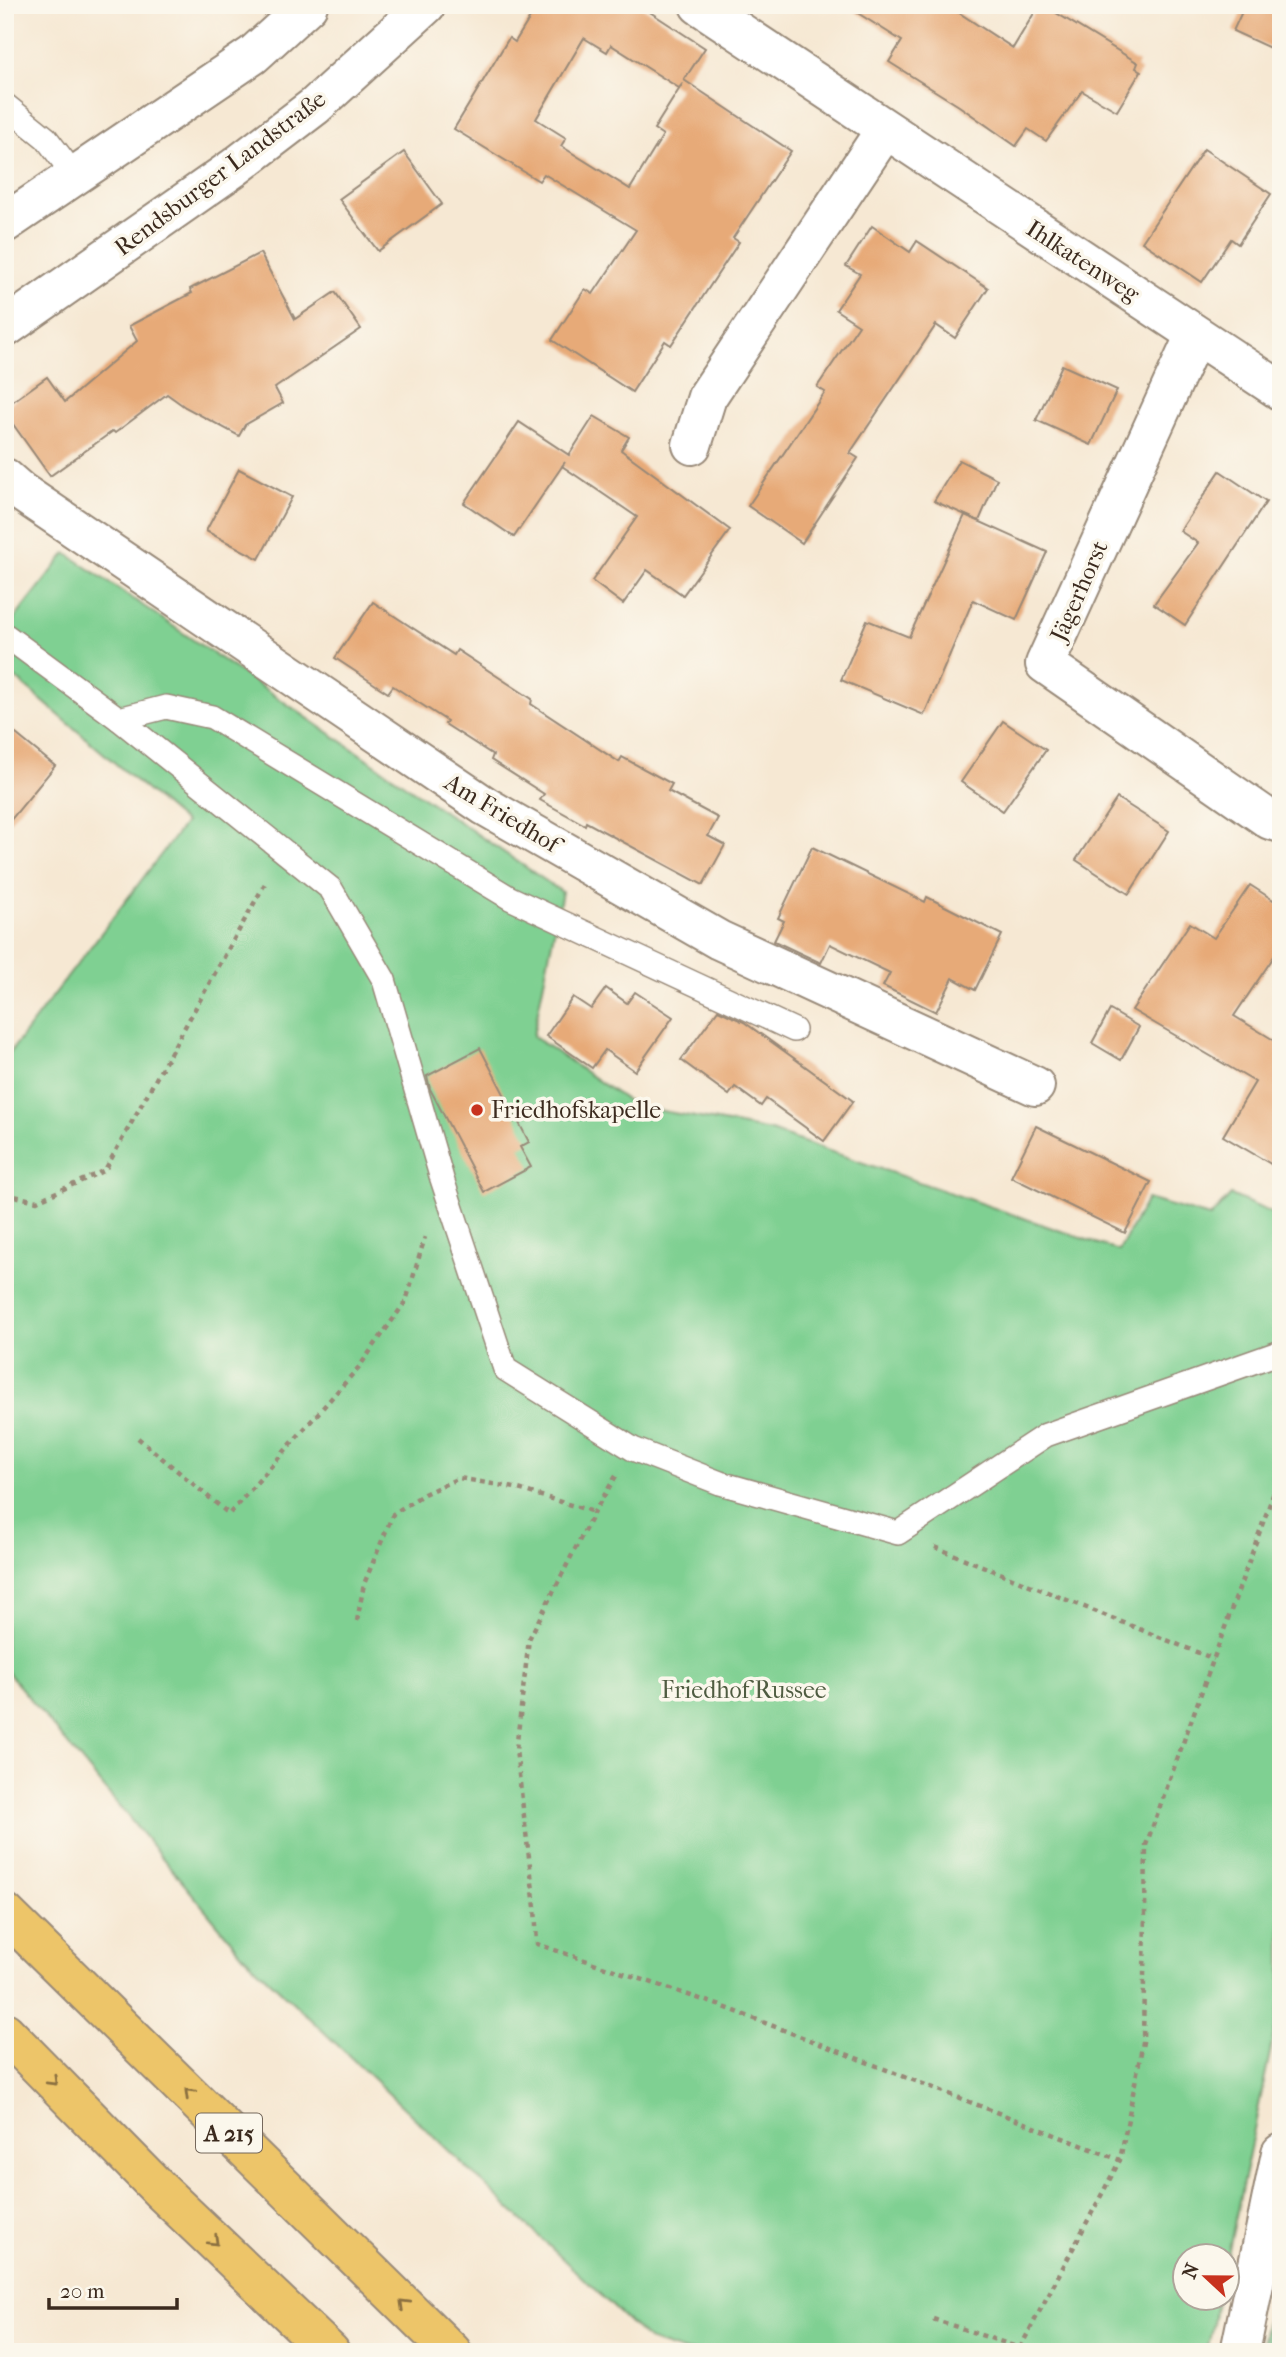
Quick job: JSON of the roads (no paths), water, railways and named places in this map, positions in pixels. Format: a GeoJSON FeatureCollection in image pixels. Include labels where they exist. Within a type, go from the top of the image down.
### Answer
{"type":"FeatureCollection","features":[{"type":"Feature","properties":{"kind":"highway","name":"A 215"},"geometry":{"type":"LineString","coordinates":[[5,1913],[452,2352]]}},
{"type":"Feature","properties":{"kind":"highway"},"geometry":{"type":"LineString","coordinates":[[5,2032],[160,2190],[330,2352]]}},
{"type":"Feature","properties":{"kind":"street"},"geometry":{"type":"LineString","coordinates":[[5,223],[253,55],[308,5]]}},
{"type":"Feature","properties":{"kind":"street","name":"Rendsburger Landstraße"},"geometry":{"type":"LineString","coordinates":[[5,328],[235,167],[315,106],[426,5]]}},
{"type":"Feature","properties":{"kind":"street","name":"Ihlkatenweg"},"geometry":{"type":"LineString","coordinates":[[699,5],[1281,391]]}},
{"type":"Feature","properties":{"kind":"street"},"geometry":{"type":"LineString","coordinates":[[692,445],[707,397],[885,130]]}},
{"type":"Feature","properties":{"kind":"street","name":"Jägerhorst"},"geometry":{"type":"LineString","coordinates":[[1195,335],[1045,664],[1270,820],[1281,823]]}},
{"type":"Feature","properties":{"kind":"street","name":"Am Friedhof"},"geometry":{"type":"LineString","coordinates":[[5,478],[21,492],[485,806],[719,940],[1035,1086]]}},
{"type":"Feature","properties":{"kind":"street"},"geometry":{"type":"LineString","coordinates":[[1240,2352],[1281,2153]]}},
{"type":"Feature","properties":{"kind":"lane"},"geometry":{"type":"LineString","coordinates":[[5,105],[46,138],[75,176]]}},
{"type":"Feature","properties":{"kind":"lane"},"geometry":{"type":"LineString","coordinates":[[5,635],[119,719],[331,889],[384,980],[442,1179],[505,1369],[633,1449],[720,1483],[898,1533],[1046,1435],[1281,1352]]}},
{"type":"Feature","properties":{"kind":"lane"},"geometry":{"type":"LineString","coordinates":[[119,719],[166,708],[212,717],[510,898],[794,1030]]}},
{"type":"Feature","properties":{"kind":"place","name":"Friedhofskapelle"},"geometry":{"type":"Point","coordinates":[477,1110]}},
{"type":"Feature","properties":{"kind":"park label","name":"Friedhof Russee"},"geometry":{"type":"Point","coordinates":[744,1690]}}]}
